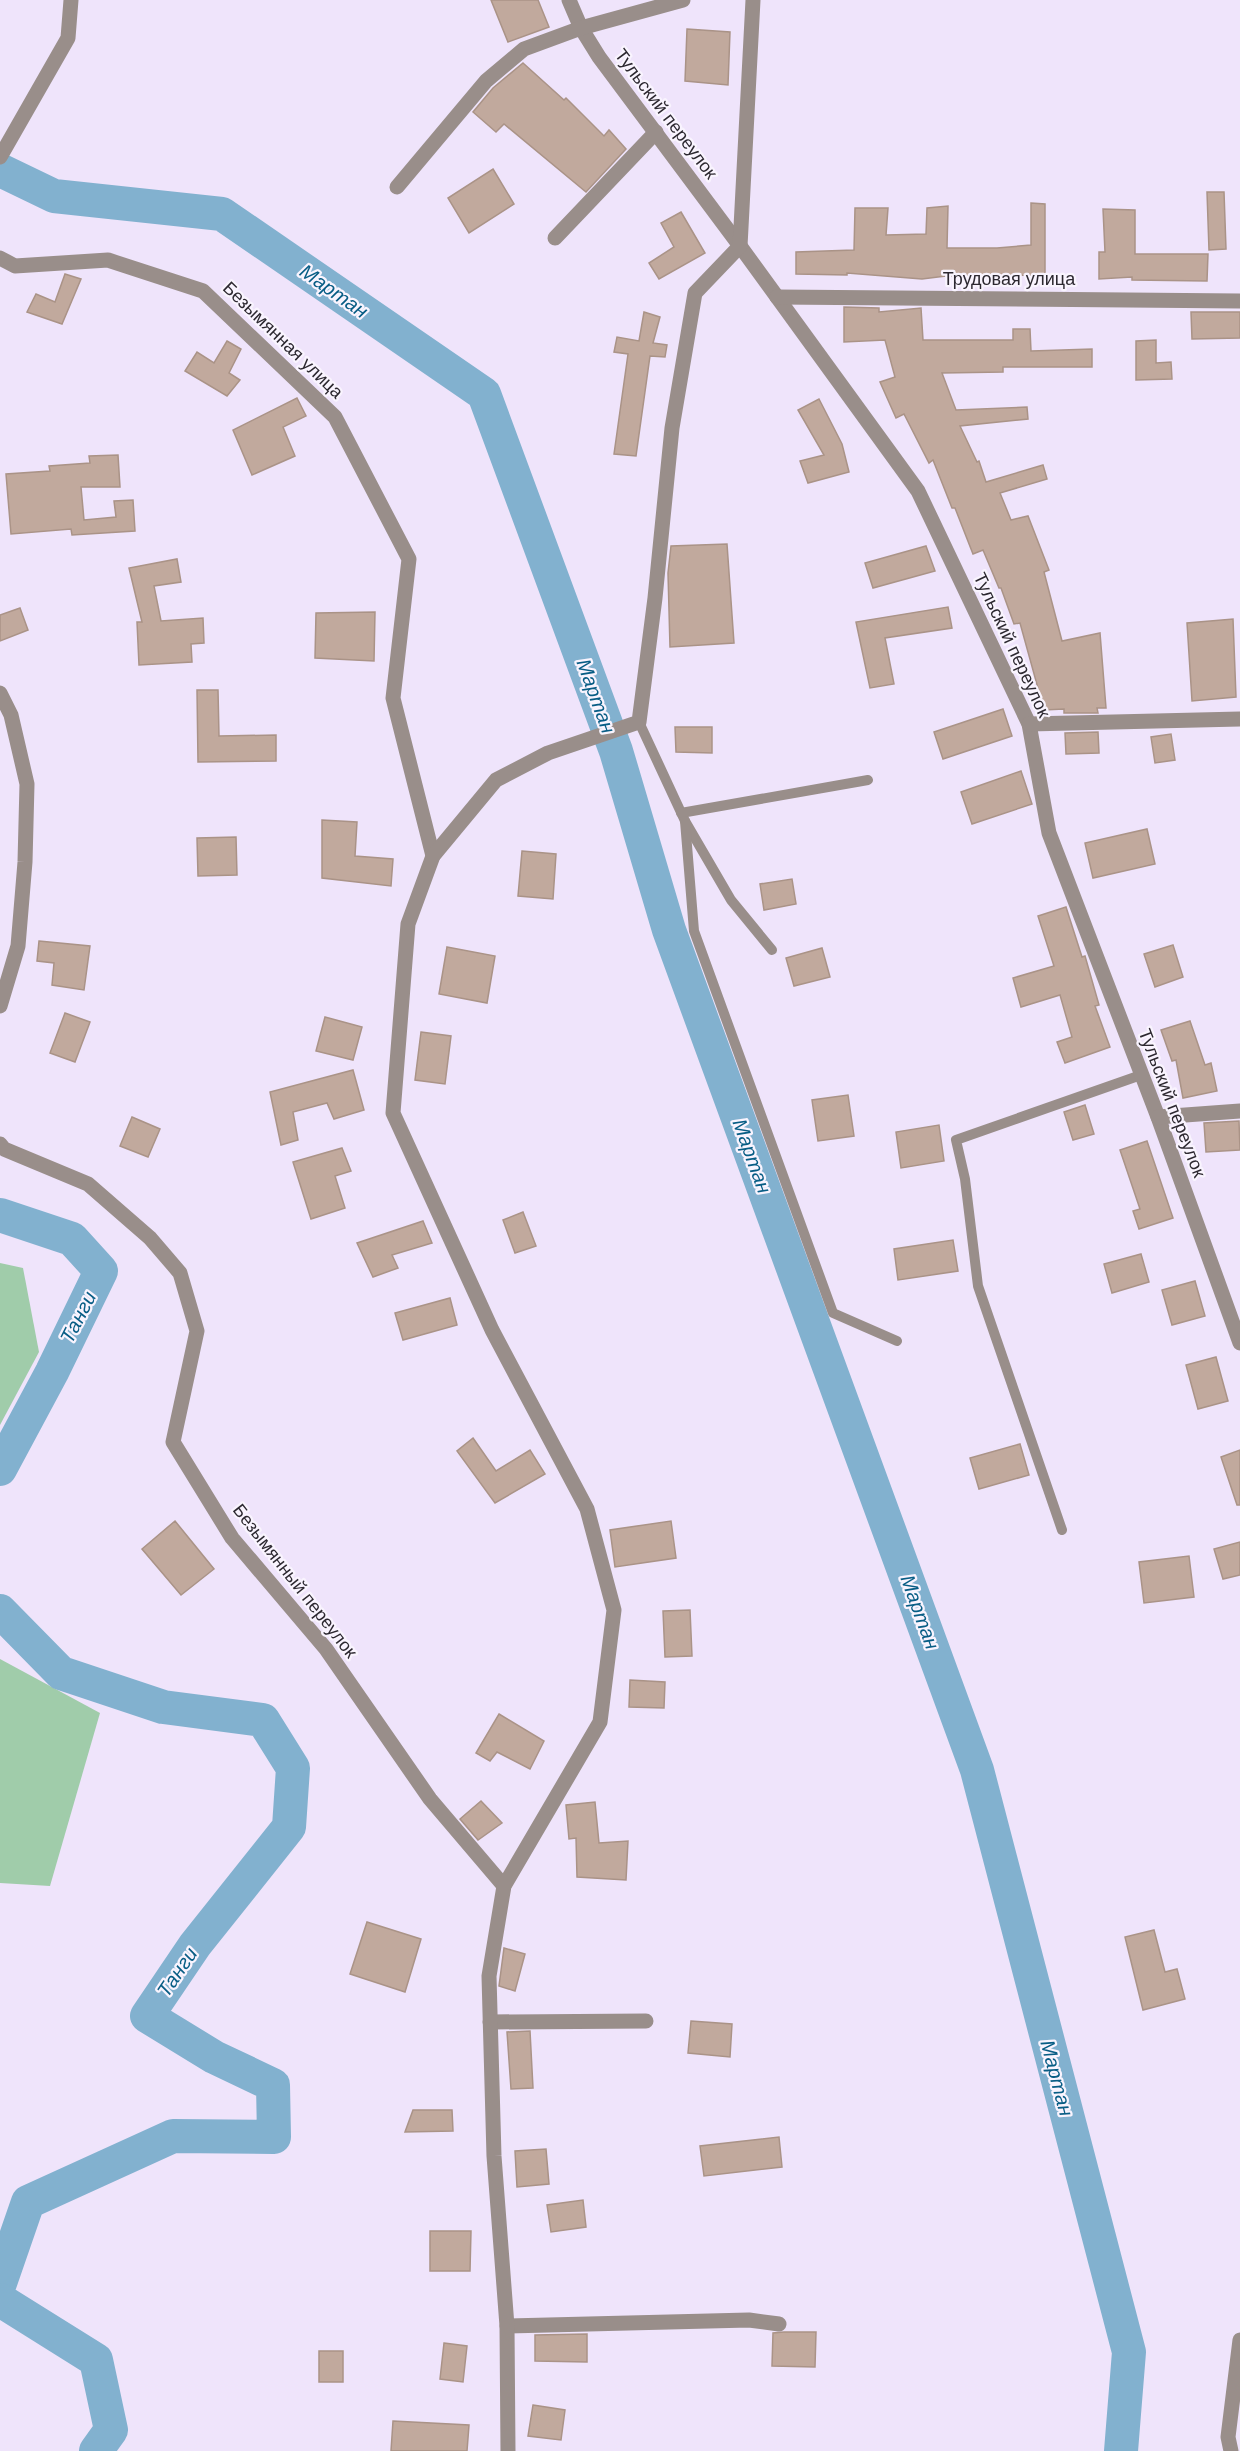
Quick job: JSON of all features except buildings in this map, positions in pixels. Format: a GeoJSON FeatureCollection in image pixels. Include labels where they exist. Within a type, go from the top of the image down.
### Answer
{"type":"FeatureCollection","features":[{"type":"Feature","properties":{"kind":"street"},"geometry":{"type":"LineString","coordinates":[[0,157],[68,38],[71,0]]}},
{"type":"Feature","properties":{"kind":"street","name":"Тульский переулок"},"geometry":{"type":"LineString","coordinates":[[569,0],[581,28],[599,57],[918,491],[1029,724],[1049,833],[1158,1117],[1240,1343]]}},
{"type":"Feature","properties":{"kind":"street"},"geometry":{"type":"LineString","coordinates":[[398,187],[486,81],[524,49],[581,28],[683,0]]}},
{"type":"Feature","properties":{"kind":"street"},"geometry":{"type":"LineString","coordinates":[[508,2451],[507,2326],[494,2156],[489,1976],[504,1886],[600,1722],[614,1610],[587,1509],[492,1330],[393,1113],[408,924],[433,856],[496,780],[548,753],[639,722],[655,597],[672,428],[695,293],[740,246],[753,0]]}},
{"type":"Feature","properties":{"kind":"street"},"geometry":{"type":"LineString","coordinates":[[555,238],[656,132]]}},
{"type":"Feature","properties":{"kind":"street","name":"Безымянная улица"},"geometry":{"type":"LineString","coordinates":[[0,258],[15,267],[108,260],[203,291],[334,417],[409,559],[393,698],[433,856]]}},
{"type":"Feature","properties":{"kind":"street","name":"Трудовая улица"},"geometry":{"type":"LineString","coordinates":[[777,297],[1240,301]]}},
{"type":"Feature","properties":{"kind":"street"},"geometry":{"type":"LineString","coordinates":[[0,693],[11,715],[27,784],[25,862],[18,946],[0,1006]]}},
{"type":"Feature","properties":{"kind":"street"},"geometry":{"type":"LineString","coordinates":[[1029,724],[1240,719]]}},
{"type":"Feature","properties":{"kind":"street"},"geometry":{"type":"LineString","coordinates":[[1158,1117],[1240,1111]]}},
{"type":"Feature","properties":{"kind":"street","name":"Безымянный переулок"},"geometry":{"type":"LineString","coordinates":[[0,1144],[4,1149],[88,1184],[150,1238],[180,1273],[197,1331],[173,1442],[232,1538],[326,1649],[430,1799],[504,1886]]}},
{"type":"Feature","properties":{"kind":"street"},"geometry":{"type":"LineString","coordinates":[[490,2022],[646,2021]]}},
{"type":"Feature","properties":{"kind":"street"},"geometry":{"type":"LineString","coordinates":[[507,2326],[749,2320],[779,2324]]}},
{"type":"Feature","properties":{"kind":"street"},"geometry":{"type":"LineString","coordinates":[[1231,2451],[1228,2437],[1240,2340]]}},
{"type":"Feature","properties":{"kind":"lane"},"geometry":{"type":"LineString","coordinates":[[639,722],[683,817],[731,900],[772,950]]}},
{"type":"Feature","properties":{"kind":"lane"},"geometry":{"type":"LineString","coordinates":[[683,817],[868,780]]}},
{"type":"Feature","properties":{"kind":"lane"},"geometry":{"type":"LineString","coordinates":[[683,817],[694,932],[833,1313],[897,1341]]}},
{"type":"Feature","properties":{"kind":"lane"},"geometry":{"type":"LineString","coordinates":[[1062,1530],[978,1286],[965,1179],[956,1140],[1141,1075]]}},
{"type":"Feature","properties":{"kind":"green space"},"geometry":{"type":"Polygon","coordinates":[[[0,1263],[23,1268],[39,1352],[0,1425],[0,1263]]]}},
{"type":"Feature","properties":{"kind":"green space"},"geometry":{"type":"Polygon","coordinates":[[[0,1659],[100,1713],[50,1886],[0,1883],[0,1659]]]}},
{"type":"Feature","properties":{"kind":"waterway","name":"Мартан"},"geometry":{"type":"LineString","coordinates":[[0,170],[54,196],[222,214],[484,394],[616,751],[669,930],[977,1770],[1129,2352],[1121,2451]]}},
{"type":"Feature","properties":{"kind":"waterway","name":"Танги"},"geometry":{"type":"LineString","coordinates":[[0,1215],[72,1239],[101,1271],[52,1372],[0,1469]]}},
{"type":"Feature","properties":{"kind":"waterway","name":"Танги"},"geometry":{"type":"LineString","coordinates":[[0,1611],[61,1673],[163,1707],[263,1720],[293,1768],[289,1827],[195,1945],[147,2016],[214,2057],[273,2085],[274,2137],[173,2136],[28,2202],[0,2283]]}},
{"type":"Feature","properties":{"kind":"waterway","name":"Танги"},"geometry":{"type":"LineString","coordinates":[[0,2300],[96,2360],[111,2430],[96,2451]]}}]}
